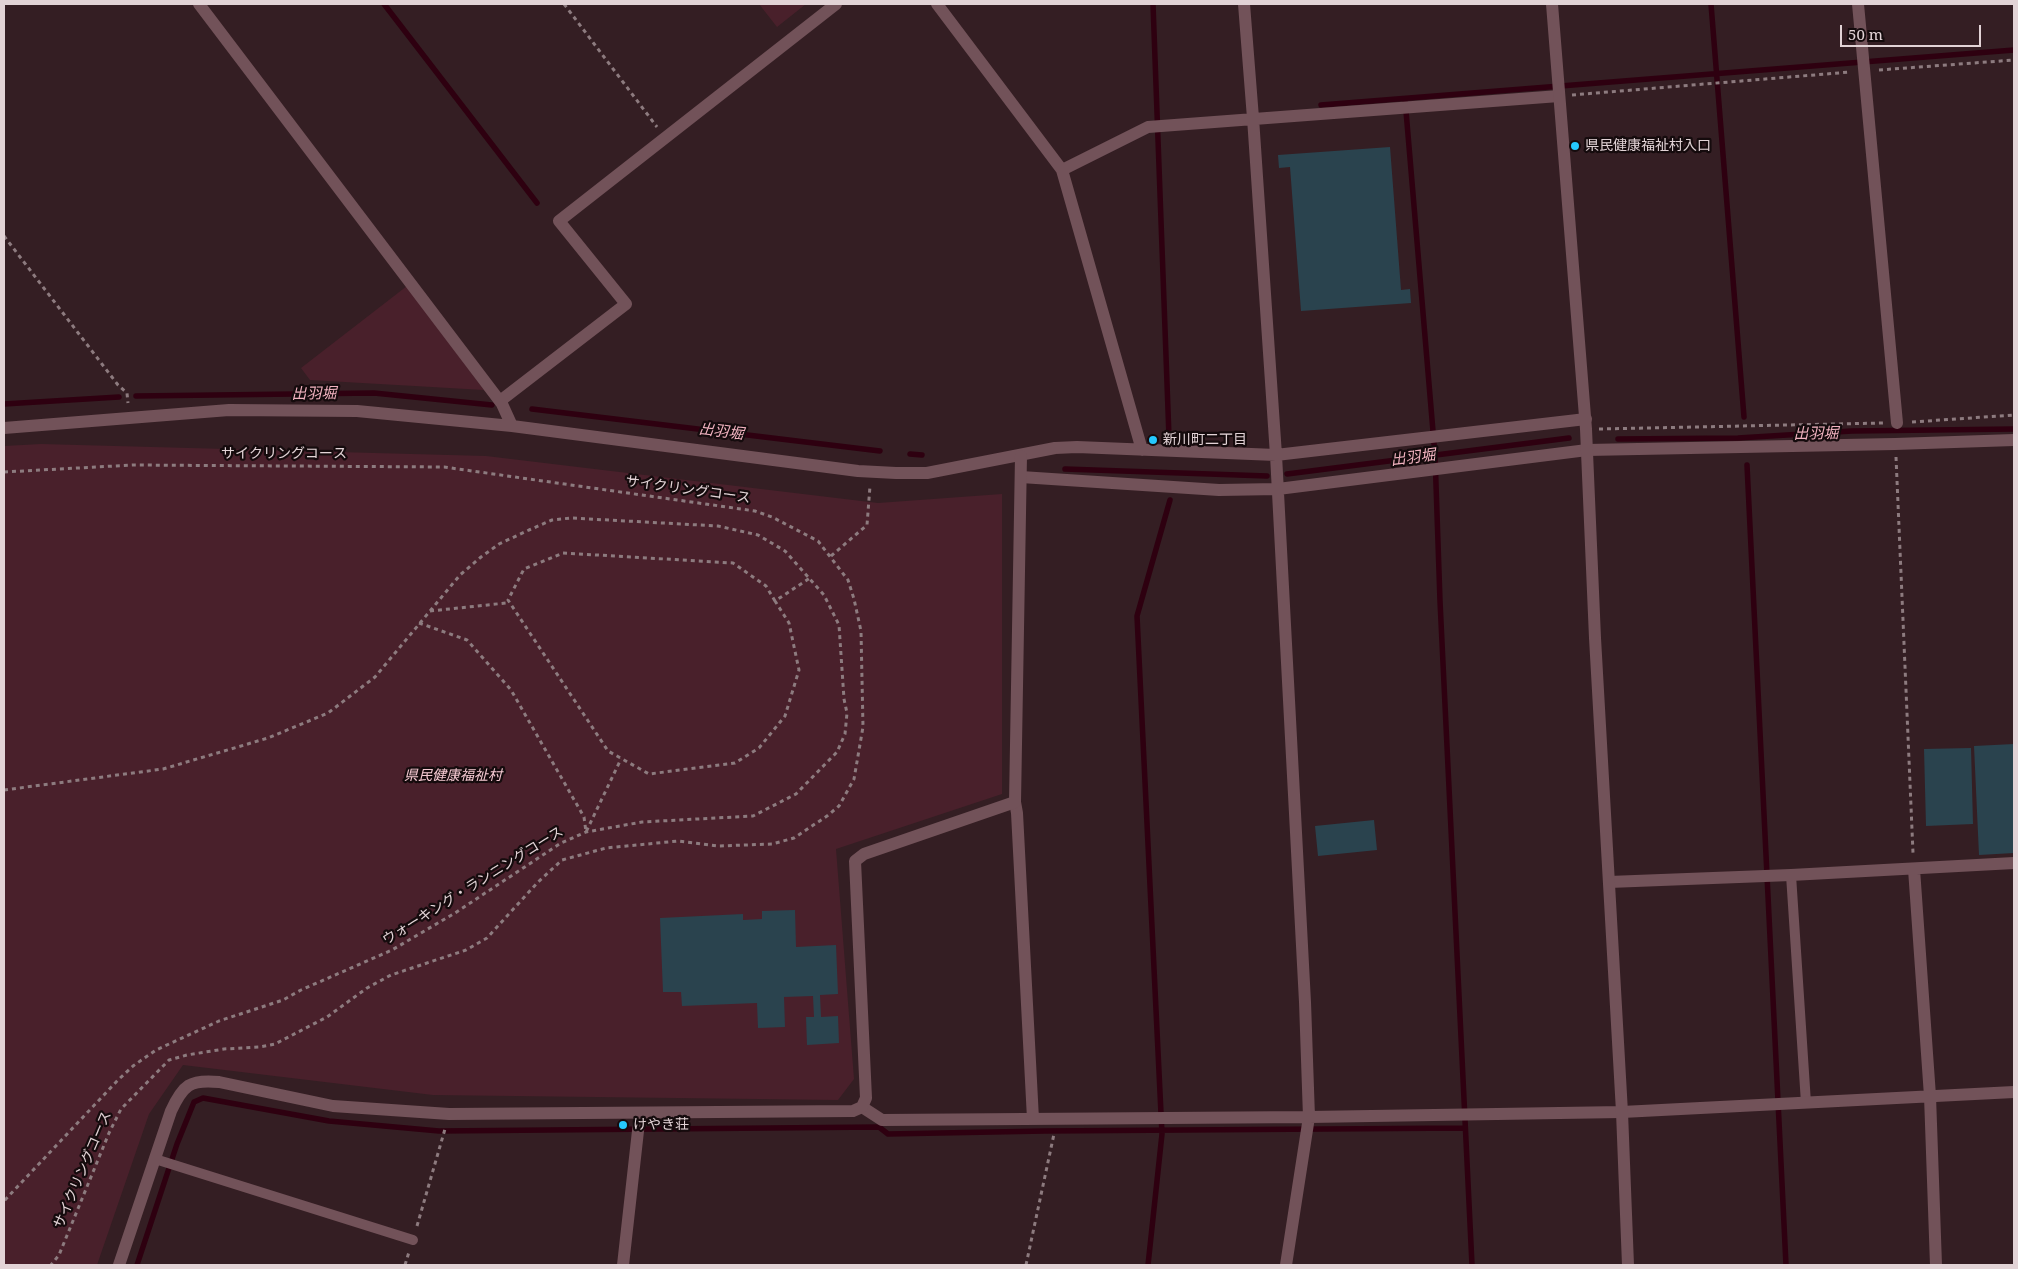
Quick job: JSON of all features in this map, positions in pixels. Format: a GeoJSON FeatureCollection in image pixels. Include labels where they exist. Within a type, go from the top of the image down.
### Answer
{"type":"FeatureCollection","features":[{"type":"Feature","properties":{"kind":"street"},"geometry":{"type":"LineString","coordinates":[[199,4],[500,401],[512,426]]}},
{"type":"Feature","properties":{"kind":"street"},"geometry":{"type":"LineString","coordinates":[[500,401],[626,304],[559,221],[836,4]]}},
{"type":"Feature","properties":{"kind":"street"},"geometry":{"type":"LineString","coordinates":[[937,4],[1062,170],[1142,450]]}},
{"type":"Feature","properties":{"kind":"street"},"geometry":{"type":"LineString","coordinates":[[1244,4],[1254,118],[1278,489],[1305,1002],[1309,1117],[1286,1265]]}},
{"type":"Feature","properties":{"kind":"street"},"geometry":{"type":"LineString","coordinates":[[1552,4],[1586,424],[1595,638],[1622,1112],[1628,1265]]}},
{"type":"Feature","properties":{"kind":"street"},"geometry":{"type":"LineString","coordinates":[[1858,4],[1897,423]]}},
{"type":"Feature","properties":{"kind":"street"},"geometry":{"type":"LineString","coordinates":[[1062,170],[1148,127],[1559,96]]}},
{"type":"Feature","properties":{"kind":"street"},"geometry":{"type":"LineString","coordinates":[[4,428],[229,410],[357,411],[512,426],[858,472],[927,473],[1022,456],[1055,448],[1077,446],[1276,456],[1586,424]]}},
{"type":"Feature","properties":{"kind":"street"},"geometry":{"type":"LineString","coordinates":[[1021,476],[1219,490],[1278,489],[1587,450],[2014,440]]}},
{"type":"Feature","properties":{"kind":"street"},"geometry":{"type":"LineString","coordinates":[[1022,456],[1015,802],[1018,823],[1033,1119]]}},
{"type":"Feature","properties":{"kind":"street"},"geometry":{"type":"LineString","coordinates":[[119,1265],[171,1111],[179,1094],[190,1083],[203,1081],[219,1082],[334,1106],[449,1114],[852,1111],[862,1107],[866,1098],[855,861],[864,854],[1015,802]]}},
{"type":"Feature","properties":{"kind":"street"},"geometry":{"type":"LineString","coordinates":[[1609,882],[1914,870],[2014,863]]}},
{"type":"Feature","properties":{"kind":"street"},"geometry":{"type":"LineString","coordinates":[[1914,870],[1930,1096],[1936,1265]]}},
{"type":"Feature","properties":{"kind":"street"},"geometry":{"type":"LineString","coordinates":[[862,1107],[882,1120],[1309,1117],[1622,1112],[2014,1092]]}},
{"type":"Feature","properties":{"kind":"street"},"geometry":{"type":"LineString","coordinates":[[623,1265],[640,1113]]}},
{"type":"Feature","properties":{"kind":"lane"},"geometry":{"type":"LineString","coordinates":[[1791,875],[1806,1103]]}},
{"type":"Feature","properties":{"kind":"lane"},"geometry":{"type":"LineString","coordinates":[[155,1159],[413,1240]]}},
{"type":"Feature","properties":{"kind":"path"},"geometry":{"type":"LineString","coordinates":[[564,4],[664,137]]}},
{"type":"Feature","properties":{"kind":"path"},"geometry":{"type":"LineString","coordinates":[[1559,96],[2014,60]]}},
{"type":"Feature","properties":{"kind":"path"},"geometry":{"type":"LineString","coordinates":[[4,236],[126,393],[131,417]]}},
{"type":"Feature","properties":{"kind":"path"},"geometry":{"type":"LineString","coordinates":[[1586,424],[1897,423],[2014,415]]}},
{"type":"Feature","properties":{"kind":"path"},"geometry":{"type":"LineString","coordinates":[[1895,444],[1914,870]]}},
{"type":"Feature","properties":{"kind":"path","name":"サイクリングコース"},"geometry":{"type":"LineString","coordinates":[[4,472],[133,465],[444,467],[756,510],[818,541],[848,580],[861,631],[863,727],[854,779],[839,806],[827,816],[793,839],[772,844],[718,846],[678,841],[606,848],[562,860],[538,882],[487,938],[466,950],[390,975],[367,988],[327,1017],[275,1044],[260,1048],[224,1049],[169,1060],[121,1109],[59,1255],[51,1265]]}},
{"type":"Feature","properties":{"kind":"path"},"geometry":{"type":"LineString","coordinates":[[831,556],[866,525],[872,472]]}},
{"type":"Feature","properties":{"kind":"path","name":"ウォーキング・ランニングコース"},"geometry":{"type":"LineString","coordinates":[[4,790],[163,769],[268,738],[328,713],[362,687],[387,664],[460,575],[499,544],[552,520],[571,518],[718,526],[758,535],[785,551],[810,578],[824,595],[839,625],[847,713],[845,734],[836,752],[796,794],[753,816],[642,822],[586,832],[561,842],[455,912],[392,950],[301,990],[283,1000],[219,1021],[156,1050],[133,1066],[118,1080],[4,1201]]}},
{"type":"Feature","properties":{"kind":"path"},"geometry":{"type":"LineString","coordinates":[[563,552],[733,562],[766,586],[775,601],[789,623],[798,670],[785,716],[759,748],[734,763],[649,774],[608,751],[508,600],[524,569],[563,552]]}},
{"type":"Feature","properties":{"kind":"path"},"geometry":{"type":"LineString","coordinates":[[775,601],[810,578]]}},
{"type":"Feature","properties":{"kind":"path"},"geometry":{"type":"LineString","coordinates":[[429,611],[506,603]]}},
{"type":"Feature","properties":{"kind":"path","name":"ウォーキング・ランニングコース"},"geometry":{"type":"LineString","coordinates":[[419,623],[467,640],[511,690],[584,817],[586,832]]}},
{"type":"Feature","properties":{"kind":"path","name":"ウォーキング・ランニングコース"},"geometry":{"type":"LineString","coordinates":[[586,832],[621,758]]}},
{"type":"Feature","properties":{"kind":"path"},"geometry":{"type":"LineString","coordinates":[[405,1265],[449,1114]]}},
{"type":"Feature","properties":{"kind":"path"},"geometry":{"type":"LineString","coordinates":[[1026,1265],[1047,1171],[1056,1119]]}},
{"type":"Feature","properties":{"kind":"green space"},"geometry":{"type":"Polygon","coordinates":[[[759,4],[806,4],[777,27],[759,4]]]}},
{"type":"Feature","properties":{"kind":"green space"},"geometry":{"type":"Polygon","coordinates":[[[407,286],[484,390],[310,380],[301,368],[407,286]]]}},
{"type":"Feature","properties":{"kind":"green space","name":"県民健康福祉村"},"geometry":{"type":"Polygon","coordinates":[[[41,444],[486,456],[878,503],[1002,494],[1002,794],[836,849],[854,1079],[838,1100],[433,1095],[183,1065],[149,1114],[97,1265],[4,1265],[4,446],[41,444]]]}},
{"type":"Feature","properties":{"kind":"building"},"geometry":{"type":"Polygon","coordinates":[[[1390,147],[1401,290],[1410,289],[1411,303],[1301,311],[1290,167],[1279,168],[1278,155],[1390,147]]]}},
{"type":"Feature","properties":{"kind":"building"},"geometry":{"type":"Polygon","coordinates":[[[2014,744],[2014,853],[1979,855],[1974,746],[2014,744]]]}},
{"type":"Feature","properties":{"kind":"building"},"geometry":{"type":"Polygon","coordinates":[[[1971,748],[1973,824],[1926,826],[1924,749],[1971,748]]]}},
{"type":"Feature","properties":{"kind":"building"},"geometry":{"type":"Polygon","coordinates":[[[1374,820],[1377,850],[1318,856],[1315,826],[1374,820]]]}},
{"type":"Feature","properties":{"kind":"building"},"geometry":{"type":"Polygon","coordinates":[[[795,910],[796,947],[836,945],[838,994],[820,995],[821,1017],[838,1016],[839,1043],[807,1045],[806,1017],[814,1017],[813,996],[784,997],[785,1027],[758,1028],[757,1003],[682,1006],[681,992],[663,992],[660,918],[743,914],[743,920],[762,919],[762,911],[795,910]]]}},
{"type":"Feature","properties":{"kind":"waterway"},"geometry":{"type":"LineString","coordinates":[[384,4],[537,203]]}},
{"type":"Feature","properties":{"kind":"waterway"},"geometry":{"type":"LineString","coordinates":[[1153,4],[1169,437]]}},
{"type":"Feature","properties":{"kind":"waterway"},"geometry":{"type":"LineString","coordinates":[[1711,4],[1744,417]]}},
{"type":"Feature","properties":{"kind":"waterway"},"geometry":{"type":"LineString","coordinates":[[1321,105],[2014,50]]}},
{"type":"Feature","properties":{"kind":"waterway"},"geometry":{"type":"LineString","coordinates":[[1405,99],[1435,455],[1440,601],[1472,1265]]}},
{"type":"Feature","properties":{"kind":"waterway","name":"出羽堀"},"geometry":{"type":"LineString","coordinates":[[136,396],[374,393],[492,405]]}},
{"type":"Feature","properties":{"kind":"waterway","name":"出羽堀"},"geometry":{"type":"LineString","coordinates":[[4,404],[119,397]]}},
{"type":"Feature","properties":{"kind":"waterway","name":"出羽堀"},"geometry":{"type":"LineString","coordinates":[[532,409],[880,451]]}},
{"type":"Feature","properties":{"kind":"waterway","name":"出羽堀"},"geometry":{"type":"LineString","coordinates":[[1618,439],[1738,438],[1852,431],[2014,429]]}},
{"type":"Feature","properties":{"kind":"waterway","name":"出羽堀"},"geometry":{"type":"LineString","coordinates":[[1287,474],[1569,438]]}},
{"type":"Feature","properties":{"kind":"waterway","name":"出羽堀"},"geometry":{"type":"LineString","coordinates":[[910,454],[922,455]]}},
{"type":"Feature","properties":{"kind":"waterway"},"geometry":{"type":"LineString","coordinates":[[1747,465],[1786,1265]]}},
{"type":"Feature","properties":{"kind":"waterway","name":"出羽堀"},"geometry":{"type":"LineString","coordinates":[[1065,469],[1267,476]]}},
{"type":"Feature","properties":{"kind":"waterway"},"geometry":{"type":"LineString","coordinates":[[1148,1265],[1162,1134],[1137,616],[1170,500]]}},
{"type":"Feature","properties":{"kind":"waterway"},"geometry":{"type":"LineString","coordinates":[[137,1265],[177,1144],[194,1102],[203,1098],[329,1121],[439,1131],[879,1127],[888,1134],[1465,1128]]}},
{"type":"Feature","properties":{"kind":"place","name":"県民健康福祉村入口"},"geometry":{"type":"Point","coordinates":[1575,146]}},
{"type":"Feature","properties":{"kind":"place","name":"新川町二丁目"},"geometry":{"type":"Point","coordinates":[1153,440]}},
{"type":"Feature","properties":{"kind":"place","name":"けやき荘"},"geometry":{"type":"Point","coordinates":[623,1125]}}]}
